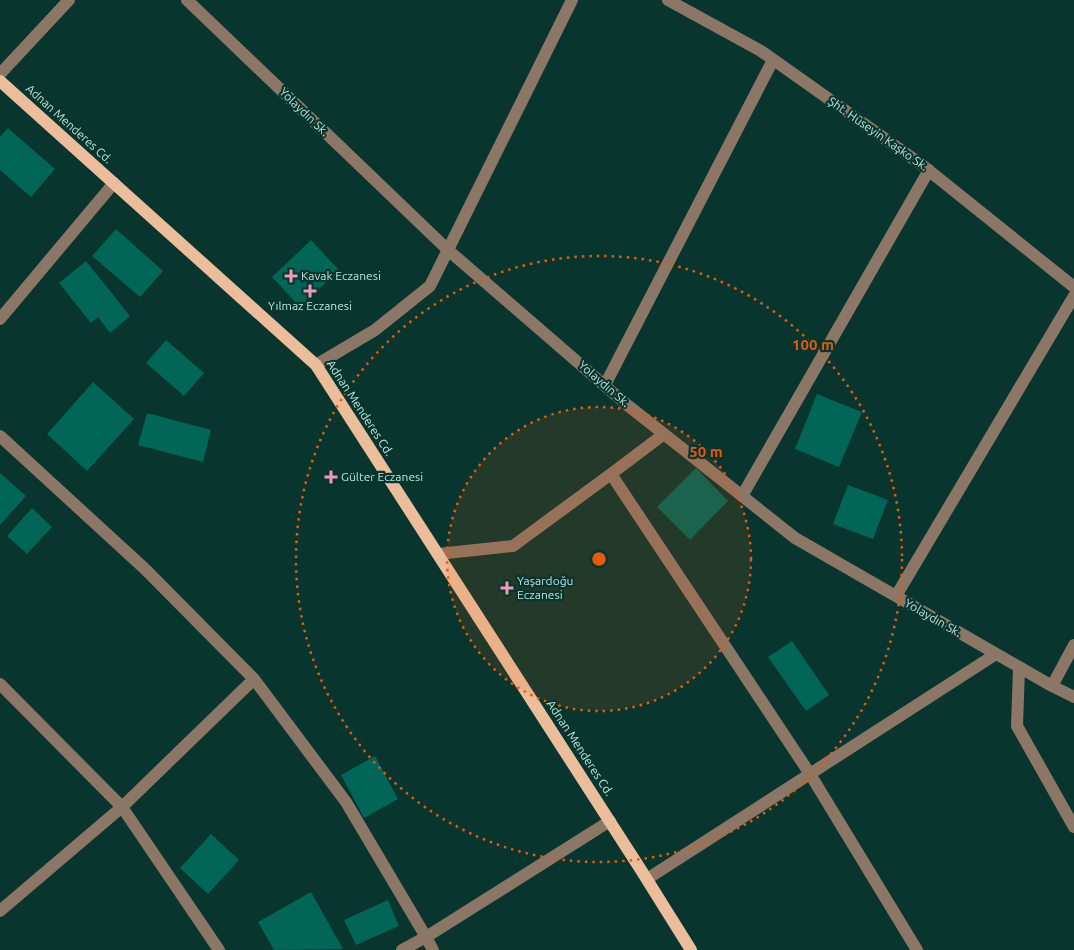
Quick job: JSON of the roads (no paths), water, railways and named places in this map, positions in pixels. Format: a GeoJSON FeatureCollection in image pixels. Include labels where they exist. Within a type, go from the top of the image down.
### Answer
{"type":"FeatureCollection","features":[{"type":"Feature","properties":{"kind":"main road","name":"Adnan Menderes Cd."},"geometry":{"type":"LineString","coordinates":[[0,80],[316,365],[691,950]]}},
{"type":"Feature","properties":{"kind":"street"},"geometry":{"type":"LineString","coordinates":[[0,74],[69,0]]}},
{"type":"Feature","properties":{"kind":"street","name":"Yolaydın Sk."},"geometry":{"type":"LineString","coordinates":[[187,0],[448,250],[664,434],[795,538],[1019,668],[1074,697]]}},
{"type":"Feature","properties":{"kind":"street"},"geometry":{"type":"LineString","coordinates":[[316,365],[375,330],[430,286],[572,0]]}},
{"type":"Feature","properties":{"kind":"street","name":"Şht. Hüseyin Kaşko Sk."},"geometry":{"type":"LineString","coordinates":[[668,0],[761,52],[929,170],[1074,287]]}},
{"type":"Feature","properties":{"kind":"street"},"geometry":{"type":"LineString","coordinates":[[605,385],[773,60]]}},
{"type":"Feature","properties":{"kind":"street"},"geometry":{"type":"LineString","coordinates":[[742,496],[929,170]]}},
{"type":"Feature","properties":{"kind":"street"},"geometry":{"type":"LineString","coordinates":[[2,315],[114,183]]}},
{"type":"Feature","properties":{"kind":"street"},"geometry":{"type":"LineString","coordinates":[[896,596],[1074,296]]}},
{"type":"Feature","properties":{"kind":"street"},"geometry":{"type":"LineString","coordinates":[[438,554],[513,546],[664,434]]}},
{"type":"Feature","properties":{"kind":"street"},"geometry":{"type":"LineString","coordinates":[[0,436],[145,569],[254,679],[346,802],[433,950]]}},
{"type":"Feature","properties":{"kind":"street"},"geometry":{"type":"LineString","coordinates":[[611,474],[810,774],[917,950]]}},
{"type":"Feature","properties":{"kind":"street"},"geometry":{"type":"LineString","coordinates":[[1052,686],[1074,645]]}},
{"type":"Feature","properties":{"kind":"street"},"geometry":{"type":"LineString","coordinates":[[647,879],[996,654]]}},
{"type":"Feature","properties":{"kind":"street"},"geometry":{"type":"LineString","coordinates":[[1019,668],[1017,726],[1074,827]]}},
{"type":"Feature","properties":{"kind":"street"},"geometry":{"type":"LineString","coordinates":[[0,911],[122,807],[254,679]]}},
{"type":"Feature","properties":{"kind":"street"},"geometry":{"type":"LineString","coordinates":[[0,684],[122,807],[219,950]]}},
{"type":"Feature","properties":{"kind":"street"},"geometry":{"type":"LineString","coordinates":[[402,950],[426,937],[610,821]]}},
{"type":"Feature","properties":{"kind":"place","name":"Kavak Eczanesi"},"geometry":{"type":"Point","coordinates":[291,276]}},
{"type":"Feature","properties":{"kind":"place","name":"Yılmaz Eczanesi"},"geometry":{"type":"Point","coordinates":[310,291]}},
{"type":"Feature","properties":{"kind":"place","name":"Gülter Eczanesi"},"geometry":{"type":"Point","coordinates":[331,477]}},
{"type":"Feature","properties":{"kind":"place","name":"Yaşardoğu Eczanesi"},"geometry":{"type":"Point","coordinates":[507,588]}}]}
